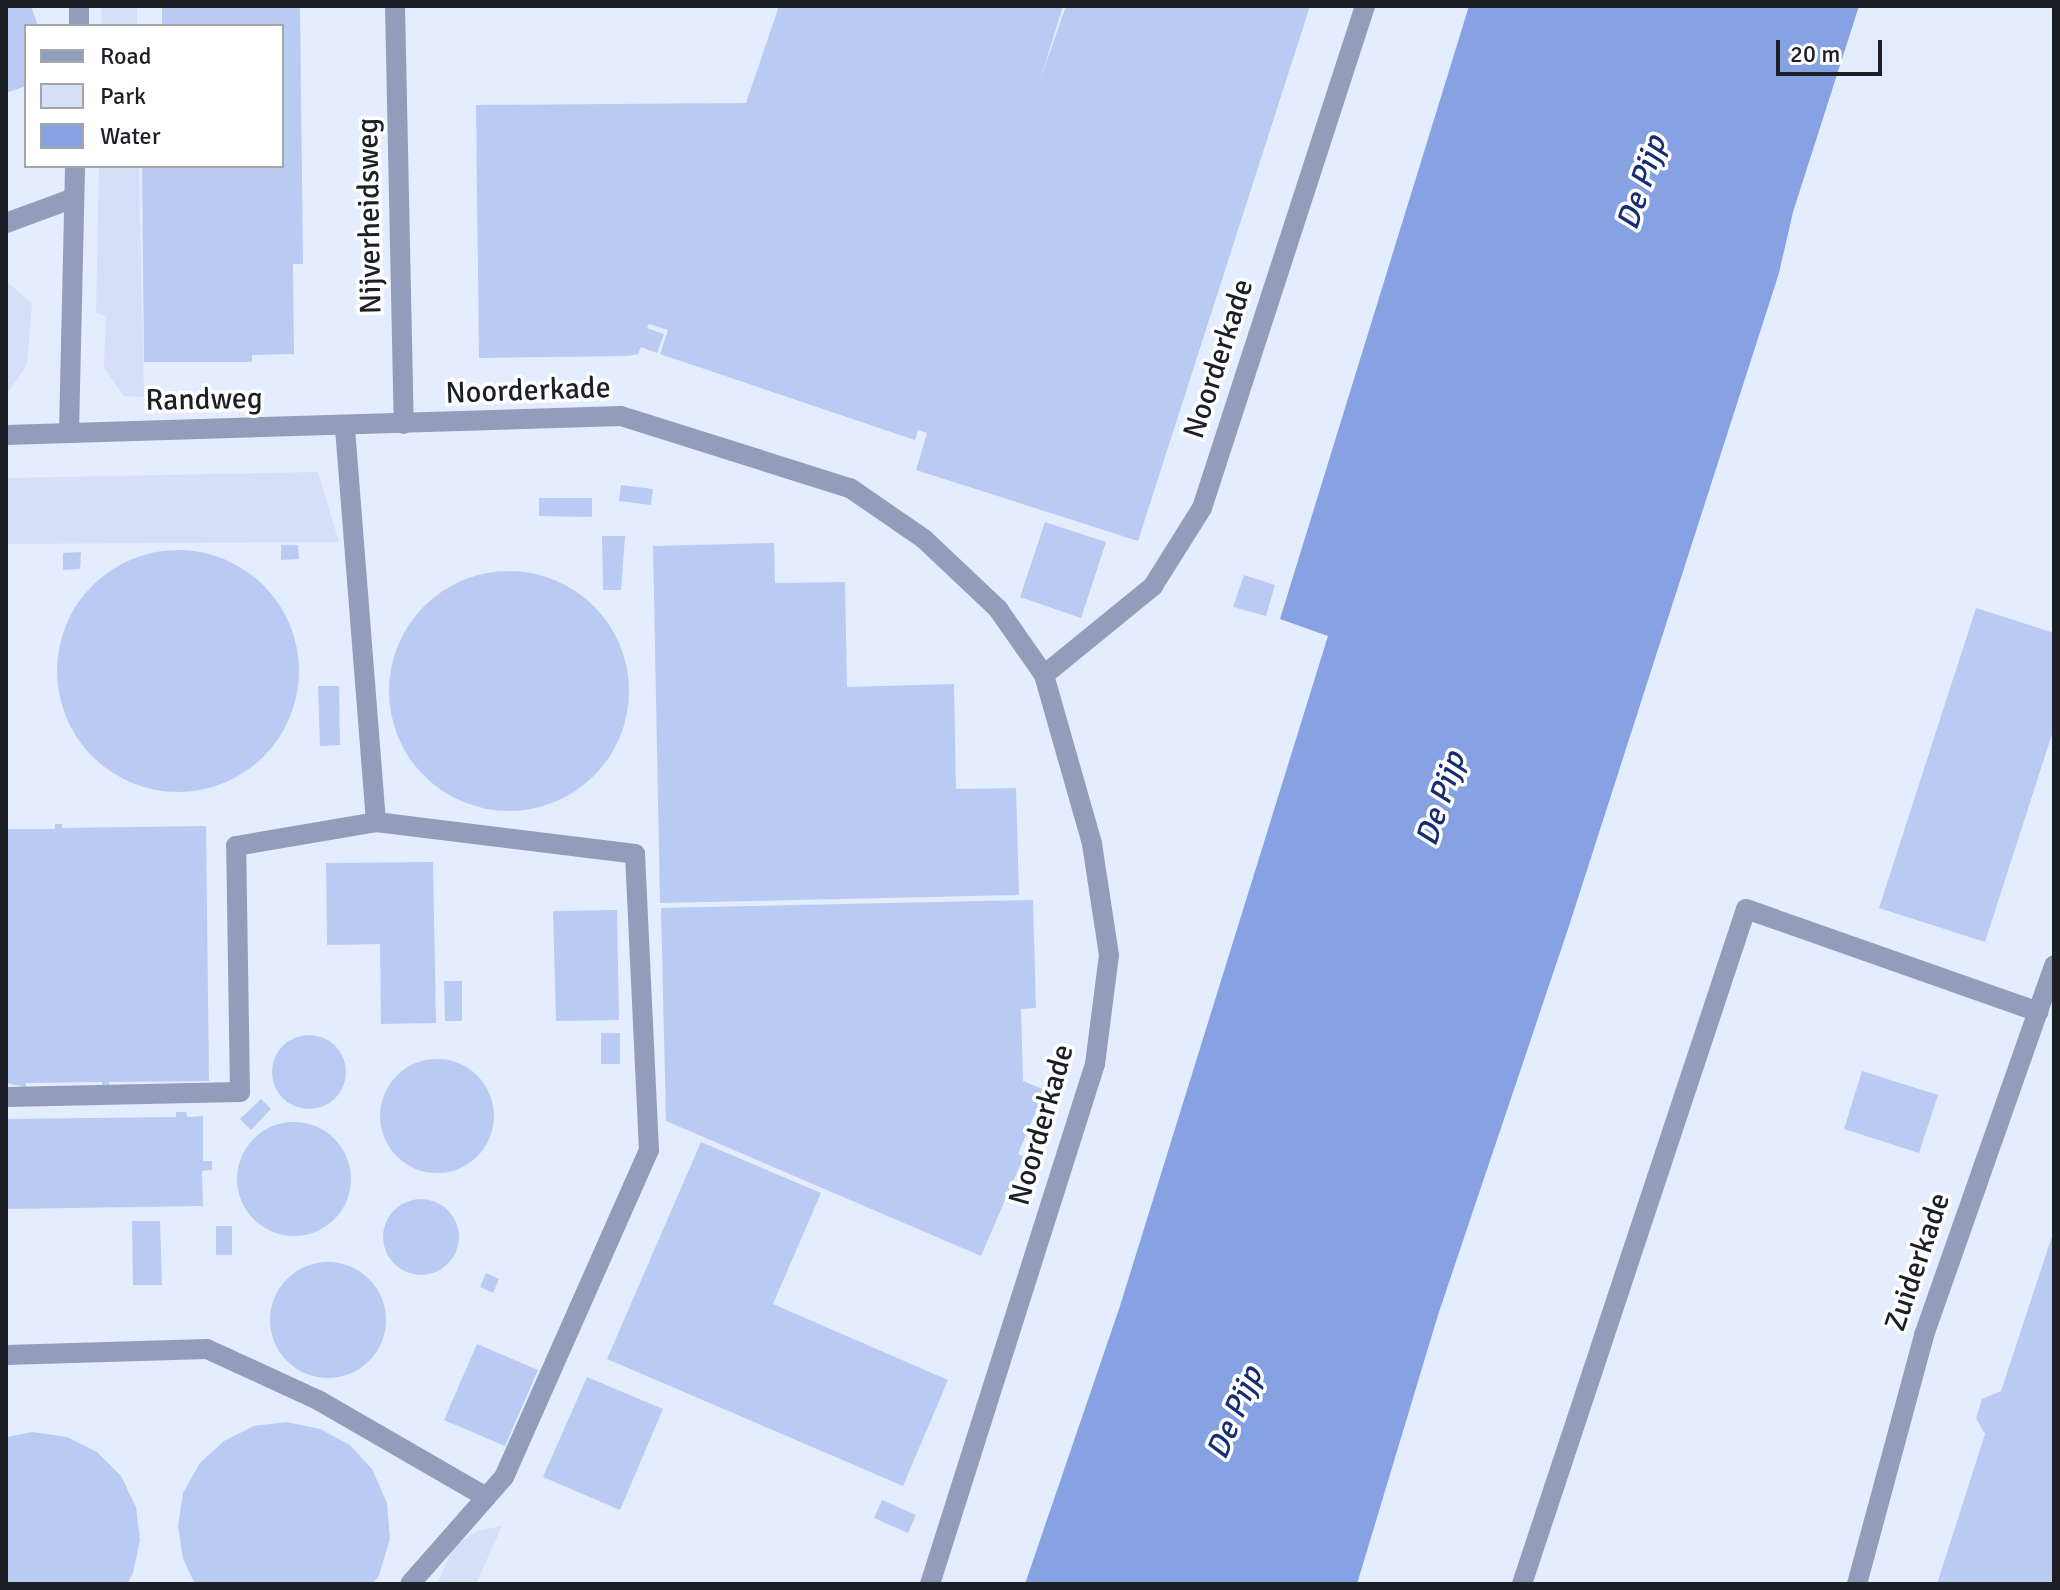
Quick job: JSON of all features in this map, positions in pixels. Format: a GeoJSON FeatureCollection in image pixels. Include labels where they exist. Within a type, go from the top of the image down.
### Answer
{"type":"FeatureCollection","features":[{"type":"Feature","properties":{"kind":"street","name":"Nijverheidsweg"},"geometry":{"type":"LineString","coordinates":[[395,6],[404,424]]}},
{"type":"Feature","properties":{"kind":"street","name":"Noorderkade"},"geometry":{"type":"LineString","coordinates":[[1044,675],[1153,586],[1202,508],[1365,6]]}},
{"type":"Feature","properties":{"kind":"street"},"geometry":{"type":"LineString","coordinates":[[69,433],[75,168]]}},
{"type":"Feature","properties":{"kind":"street"},"geometry":{"type":"LineString","coordinates":[[6,223],[74,198]]}},
{"type":"Feature","properties":{"kind":"street","name":"Noorderkade"},"geometry":{"type":"LineString","coordinates":[[404,424],[621,416],[850,488],[924,539],[998,609],[1044,675],[1092,844],[1109,955],[1095,1064],[930,1584]]}},
{"type":"Feature","properties":{"kind":"street","name":"Randweg"},"geometry":{"type":"LineString","coordinates":[[6,435],[404,424]]}},
{"type":"Feature","properties":{"kind":"street"},"geometry":{"type":"LineString","coordinates":[[345,426],[376,822]]}},
{"type":"Feature","properties":{"kind":"street"},"geometry":{"type":"LineString","coordinates":[[6,1097],[240,1092],[236,846],[376,822],[635,854],[649,1150],[504,1477],[410,1584]]}},
{"type":"Feature","properties":{"kind":"street"},"geometry":{"type":"LineString","coordinates":[[1522,1584],[1746,909],[2038,1012]]}},
{"type":"Feature","properties":{"kind":"street","name":"Zuiderkade"},"geometry":{"type":"LineString","coordinates":[[1857,1584],[1924,1335],[2054,965]]}},
{"type":"Feature","properties":{"kind":"street"},"geometry":{"type":"LineString","coordinates":[[6,1355],[207,1349],[318,1400],[486,1497]]}},
{"type":"Feature","properties":{"kind":"shaded area","name":"De Pijp"},"geometry":{"type":"Polygon","coordinates":[[[6,6],[2054,6],[2054,1584],[6,1584],[6,6]]]}},
{"type":"Feature","properties":{"kind":"green space"},"geometry":{"type":"Polygon","coordinates":[[[101,6],[137,6],[137,24],[102,24],[101,6]]]}},
{"type":"Feature","properties":{"kind":"green space"},"geometry":{"type":"Polygon","coordinates":[[[99,168],[139,168],[144,397],[123,396],[104,367],[106,316],[96,313],[99,168]]]}},
{"type":"Feature","properties":{"kind":"green space"},"geometry":{"type":"Polygon","coordinates":[[[6,281],[32,303],[27,364],[6,396],[6,281]]]}},
{"type":"Feature","properties":{"kind":"green space"},"geometry":{"type":"Polygon","coordinates":[[[318,472],[339,542],[6,544],[6,478],[318,472]]]}},
{"type":"Feature","properties":{"kind":"green space"},"geometry":{"type":"Polygon","coordinates":[[[502,1526],[476,1584],[437,1584],[454,1546],[477,1531],[502,1526]]]}},
{"type":"Feature","properties":{"kind":"water"},"geometry":{"type":"Polygon","coordinates":[[[1469,6],[1859,6],[1793,212],[1779,273],[1569,926],[1438,1315],[1357,1584],[1025,1584],[1120,1306],[1328,636],[1280,619],[1469,6]]]}},
{"type":"Feature","properties":{"kind":"building"},"geometry":{"type":"Polygon","coordinates":[[[6,6],[31,6],[37,24],[24,24],[24,87],[6,93],[6,6]]]}},
{"type":"Feature","properties":{"kind":"building"},"geometry":{"type":"Polygon","coordinates":[[[162,6],[300,6],[303,264],[293,264],[294,354],[252,355],[252,362],[144,362],[142,168],[284,168],[284,24],[162,24],[162,6]]]}},
{"type":"Feature","properties":{"kind":"building"},"geometry":{"type":"Polygon","coordinates":[[[779,6],[1063,6],[1040,80],[1066,6],[1310,6],[1138,541],[916,470],[927,433],[918,430],[915,440],[660,354],[668,330],[649,324],[647,328],[664,334],[657,353],[641,347],[638,354],[628,356],[479,358],[476,105],[746,103],[779,6]]]}},
{"type":"Feature","properties":{"kind":"building"},"geometry":{"type":"Polygon","coordinates":[[[621,485],[653,489],[651,505],[619,501],[621,485]]]}},
{"type":"Feature","properties":{"kind":"building"},"geometry":{"type":"Polygon","coordinates":[[[539,498],[592,498],[592,517],[539,516],[539,498]]]}},
{"type":"Feature","properties":{"kind":"building"},"geometry":{"type":"Polygon","coordinates":[[[1045,522],[1106,542],[1081,618],[1020,597],[1045,522]]]}},
{"type":"Feature","properties":{"kind":"building"},"geometry":{"type":"Polygon","coordinates":[[[602,536],[625,536],[621,590],[603,590],[602,536]]]}},
{"type":"Feature","properties":{"kind":"building"},"geometry":{"type":"Polygon","coordinates":[[[774,543],[775,583],[845,582],[847,687],[954,684],[956,789],[1016,788],[1019,895],[660,903],[653,546],[774,543]]]}},
{"type":"Feature","properties":{"kind":"building"},"geometry":{"type":"Polygon","coordinates":[[[281,545],[298,545],[299,559],[281,560],[281,545]]]}},
{"type":"Feature","properties":{"kind":"building"},"geometry":{"type":"Polygon","coordinates":[[[178,550],[224,560],[245,571],[263,586],[278,604],[289,625],[299,671],[289,717],[278,738],[263,756],[245,771],[224,782],[178,792],[132,782],[111,771],[93,756],[78,738],[67,717],[57,671],[67,625],[78,604],[93,586],[111,571],[132,560],[178,550]]]}},
{"type":"Feature","properties":{"kind":"building"},"geometry":{"type":"Polygon","coordinates":[[[81,552],[80,569],[63,570],[63,553],[81,552]]]}},
{"type":"Feature","properties":{"kind":"building"},"geometry":{"type":"Polygon","coordinates":[[[509,571],[532,573],[555,580],[576,591],[594,606],[609,624],[620,645],[627,668],[627,714],[620,737],[609,758],[594,776],[576,791],[555,802],[532,809],[509,811],[486,809],[463,802],[442,791],[424,776],[409,758],[398,737],[391,714],[389,691],[391,668],[398,645],[409,624],[424,606],[442,591],[463,580],[486,573],[509,571]]]}},
{"type":"Feature","properties":{"kind":"building"},"geometry":{"type":"Polygon","coordinates":[[[1244,575],[1275,585],[1266,616],[1233,607],[1244,575]]]}},
{"type":"Feature","properties":{"kind":"building"},"geometry":{"type":"Polygon","coordinates":[[[1976,608],[2054,633],[2054,728],[1985,942],[1879,908],[1976,608]]]}},
{"type":"Feature","properties":{"kind":"building"},"geometry":{"type":"Polygon","coordinates":[[[318,686],[339,686],[340,745],[320,746],[318,686]]]}},
{"type":"Feature","properties":{"kind":"building"},"geometry":{"type":"Polygon","coordinates":[[[55,824],[62,824],[62,828],[206,826],[209,1081],[109,1082],[109,1086],[102,1086],[102,1082],[26,1083],[26,1087],[6,1083],[6,829],[55,829],[55,824]]]}},
{"type":"Feature","properties":{"kind":"building"},"geometry":{"type":"Polygon","coordinates":[[[433,862],[436,1023],[381,1024],[380,944],[327,945],[326,863],[433,862]]]}},
{"type":"Feature","properties":{"kind":"building"},"geometry":{"type":"Polygon","coordinates":[[[1033,900],[1036,1008],[1021,1009],[1023,1081],[1045,1090],[1018,1154],[1024,1156],[981,1256],[666,1121],[661,908],[1033,900]]]}},
{"type":"Feature","properties":{"kind":"building"},"geometry":{"type":"Polygon","coordinates":[[[617,910],[619,1020],[556,1021],[553,911],[617,910]]]}},
{"type":"Feature","properties":{"kind":"building"},"geometry":{"type":"Polygon","coordinates":[[[444,981],[462,981],[462,1021],[445,1021],[444,981]]]}},
{"type":"Feature","properties":{"kind":"building"},"geometry":{"type":"Polygon","coordinates":[[[601,1033],[620,1033],[620,1064],[601,1064],[601,1033]]]}},
{"type":"Feature","properties":{"kind":"building"},"geometry":{"type":"Polygon","coordinates":[[[309,1035],[323,1038],[335,1046],[343,1058],[346,1072],[343,1086],[335,1098],[323,1106],[309,1109],[295,1106],[283,1098],[275,1086],[272,1072],[275,1058],[283,1046],[295,1038],[309,1035]]]}},
{"type":"Feature","properties":{"kind":"building"},"geometry":{"type":"Polygon","coordinates":[[[437,1059],[459,1063],[477,1076],[490,1094],[494,1116],[490,1138],[477,1156],[459,1169],[437,1173],[415,1169],[397,1156],[384,1138],[380,1116],[384,1094],[397,1076],[415,1063],[437,1059]]]}},
{"type":"Feature","properties":{"kind":"building"},"geometry":{"type":"Polygon","coordinates":[[[1862,1071],[1938,1095],[1919,1153],[1844,1129],[1862,1071]]]}},
{"type":"Feature","properties":{"kind":"building"},"geometry":{"type":"Polygon","coordinates":[[[261,1099],[271,1109],[251,1130],[240,1119],[261,1099]]]}},
{"type":"Feature","properties":{"kind":"building"},"geometry":{"type":"Polygon","coordinates":[[[176,1112],[186,1112],[187,1117],[203,1116],[203,1161],[212,1161],[212,1170],[202,1171],[203,1206],[6,1209],[6,1119],[176,1117],[176,1112]]]}},
{"type":"Feature","properties":{"kind":"building"},"geometry":{"type":"Polygon","coordinates":[[[294,1122],[316,1126],[335,1138],[347,1157],[351,1179],[347,1201],[335,1220],[316,1232],[294,1236],[272,1232],[253,1220],[241,1201],[237,1179],[241,1157],[253,1138],[272,1126],[294,1122]]]}},
{"type":"Feature","properties":{"kind":"building"},"geometry":{"type":"Polygon","coordinates":[[[701,1142],[821,1193],[773,1304],[948,1380],[903,1486],[607,1359],[701,1142]]]}},
{"type":"Feature","properties":{"kind":"building"},"geometry":{"type":"Polygon","coordinates":[[[421,1199],[435,1202],[448,1210],[456,1223],[459,1237],[456,1251],[448,1264],[435,1272],[421,1275],[407,1272],[394,1264],[386,1251],[383,1237],[386,1223],[394,1210],[407,1202],[421,1199]]]}},
{"type":"Feature","properties":{"kind":"building"},"geometry":{"type":"Polygon","coordinates":[[[132,1221],[160,1221],[162,1285],[133,1285],[132,1221]]]}},
{"type":"Feature","properties":{"kind":"building"},"geometry":{"type":"Polygon","coordinates":[[[216,1226],[232,1226],[232,1255],[216,1255],[216,1226]]]}},
{"type":"Feature","properties":{"kind":"building"},"geometry":{"type":"Polygon","coordinates":[[[2054,1230],[2054,1584],[1937,1584],[1985,1434],[1976,1418],[1982,1399],[2001,1391],[2054,1230]]]}},
{"type":"Feature","properties":{"kind":"building"},"geometry":{"type":"Polygon","coordinates":[[[328,1262],[350,1266],[369,1279],[382,1298],[386,1320],[382,1342],[369,1361],[350,1374],[328,1378],[306,1374],[287,1361],[274,1342],[270,1320],[274,1298],[287,1279],[306,1266],[328,1262]]]}},
{"type":"Feature","properties":{"kind":"building"},"geometry":{"type":"Polygon","coordinates":[[[486,1273],[499,1279],[493,1293],[480,1287],[486,1273]]]}},
{"type":"Feature","properties":{"kind":"building"},"geometry":{"type":"Polygon","coordinates":[[[477,1344],[538,1370],[505,1446],[444,1420],[477,1344]]]}},
{"type":"Feature","properties":{"kind":"building"},"geometry":{"type":"Polygon","coordinates":[[[587,1377],[663,1409],[620,1510],[543,1477],[587,1377]]]}},
{"type":"Feature","properties":{"kind":"building"},"geometry":{"type":"Polygon","coordinates":[[[287,1422],[320,1429],[350,1445],[372,1469],[387,1503],[390,1539],[379,1575],[373,1584],[195,1584],[183,1559],[178,1526],[183,1493],[200,1463],[224,1441],[254,1426],[287,1422]]]}},
{"type":"Feature","properties":{"kind":"building"},"geometry":{"type":"Polygon","coordinates":[[[33,1432],[67,1437],[97,1452],[121,1476],[136,1507],[140,1540],[133,1573],[127,1584],[6,1584],[6,1437],[33,1432]]]}},
{"type":"Feature","properties":{"kind":"building"},"geometry":{"type":"Polygon","coordinates":[[[882,1500],[916,1515],[908,1533],[874,1518],[882,1500]]]}}]}
